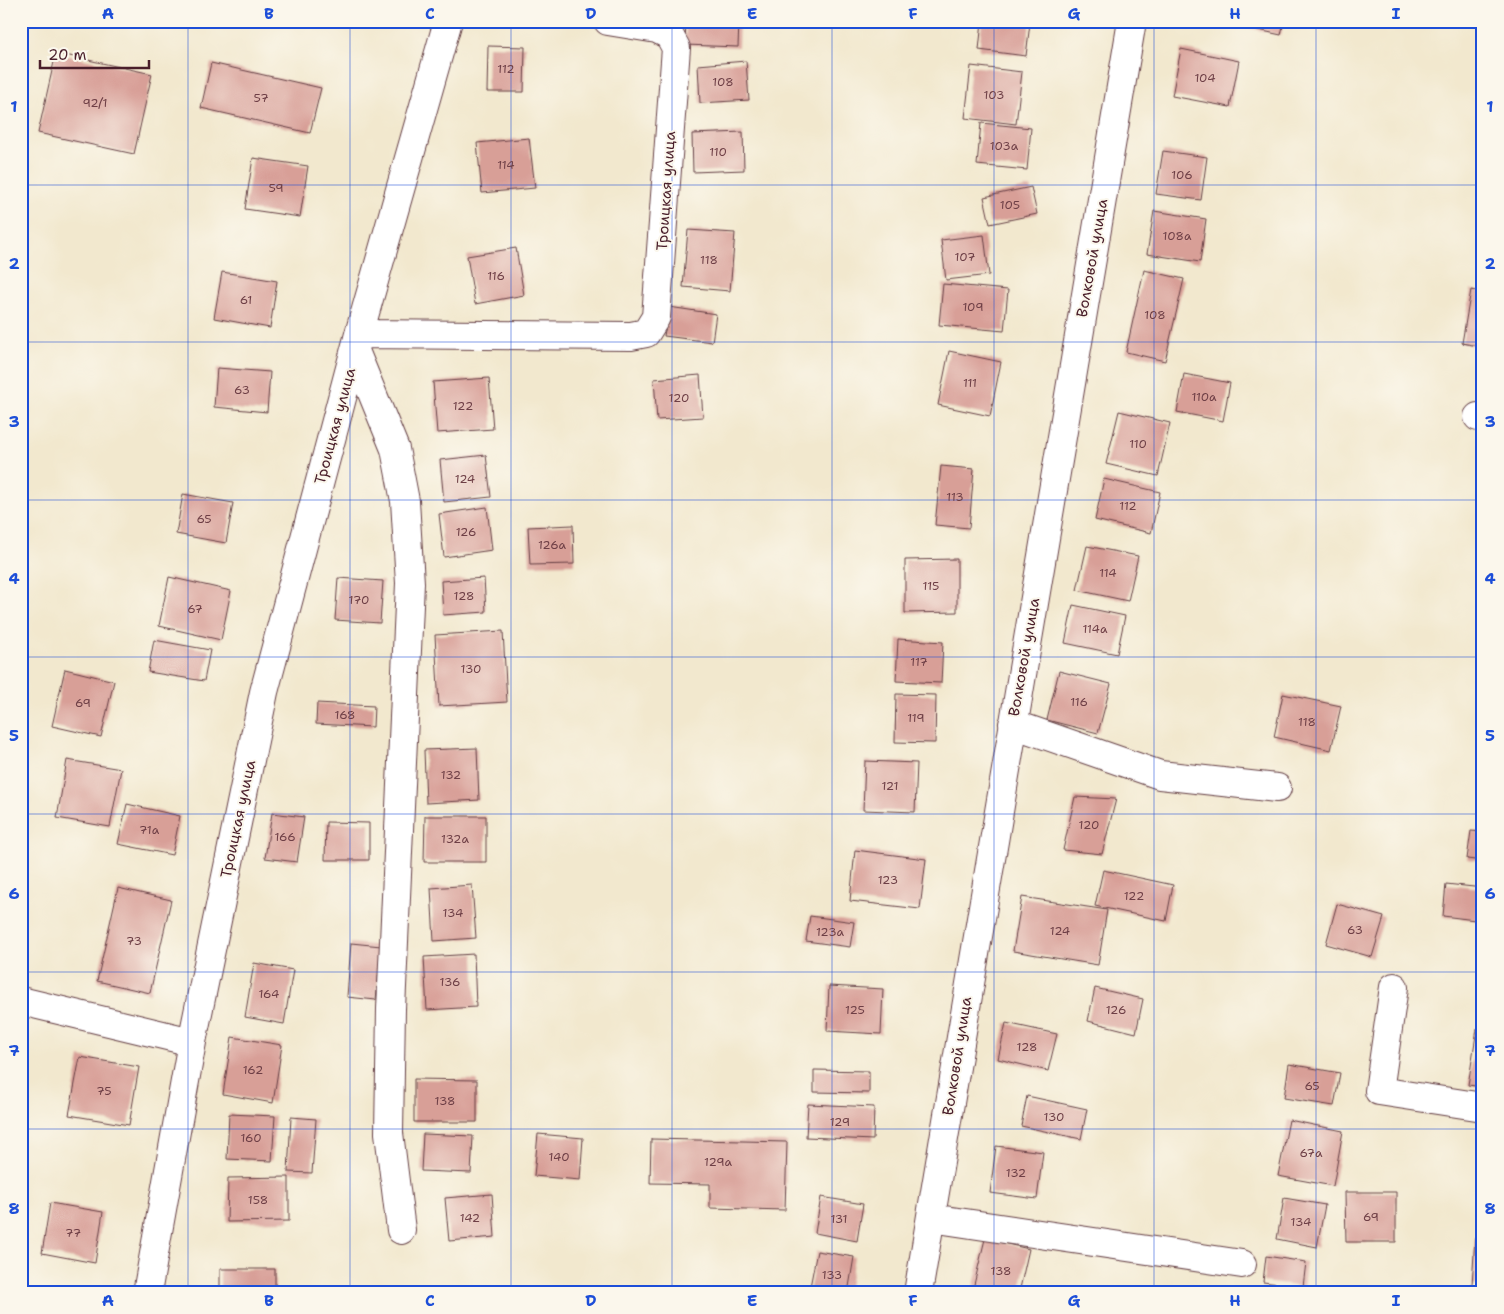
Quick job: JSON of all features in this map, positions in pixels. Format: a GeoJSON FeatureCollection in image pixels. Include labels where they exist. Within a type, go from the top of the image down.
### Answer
{"type":"FeatureCollection","features":[{"type":"Feature","properties":{"kind":"street","name":"Троицкая улица"},"geometry":{"type":"LineString","coordinates":[[147,1293],[192,1042],[264,692],[357,342],[448,21]]}},
{"type":"Feature","properties":{"kind":"street","name":"Троицкая улица"},"geometry":{"type":"LineString","coordinates":[[357,342],[631,336],[646,333],[656,317],[676,48],[669,35],[657,29],[608,21]]}},
{"type":"Feature","properties":{"kind":"street","name":"Волковой улица"},"geometry":{"type":"LineString","coordinates":[[918,1293],[1132,21]]}},
{"type":"Feature","properties":{"kind":"street","name":"Троицкая улица"},"geometry":{"type":"LineString","coordinates":[[357,342],[395,449],[405,501],[410,583],[391,1009],[389,1124],[402,1230]]}},
{"type":"Feature","properties":{"kind":"street"},"geometry":{"type":"LineString","coordinates":[[1013,724],[1160,775],[1277,788]]}},
{"type":"Feature","properties":{"kind":"street"},"geometry":{"type":"LineString","coordinates":[[1394,987],[1379,1091],[1483,1107]]}},
{"type":"Feature","properties":{"kind":"street"},"geometry":{"type":"LineString","coordinates":[[21,1001],[192,1042]]}},
{"type":"Feature","properties":{"kind":"street"},"geometry":{"type":"LineString","coordinates":[[930,1218],[1242,1264]]}},
{"type":"Feature","properties":{"kind":"building"},"geometry":{"type":"Polygon","coordinates":[[[686,21],[739,21],[738,47],[685,45],[686,21]]]}},
{"type":"Feature","properties":{"kind":"building"},"geometry":{"type":"Polygon","coordinates":[[[982,21],[1030,23],[1026,56],[979,50],[982,21]]]}},
{"type":"Feature","properties":{"kind":"building"},"geometry":{"type":"Polygon","coordinates":[[[1217,21],[1284,21],[1281,35],[1217,21]]]}},
{"type":"Feature","properties":{"kind":"building"},"geometry":{"type":"Polygon","coordinates":[[[488,46],[525,47],[524,92],[487,92],[488,46]]]}},
{"type":"Feature","properties":{"kind":"building"},"geometry":{"type":"Polygon","coordinates":[[[1181,49],[1239,61],[1230,107],[1172,96],[1181,49]]]}},
{"type":"Feature","properties":{"kind":"building"},"geometry":{"type":"Polygon","coordinates":[[[56,53],[152,74],[134,154],[38,133],[56,53]]]}},
{"type":"Feature","properties":{"kind":"building"},"geometry":{"type":"Polygon","coordinates":[[[746,61],[749,100],[700,103],[698,65],[746,61]]]}},
{"type":"Feature","properties":{"kind":"building"},"geometry":{"type":"Polygon","coordinates":[[[211,63],[321,88],[310,133],[201,108],[211,63]]]}},
{"type":"Feature","properties":{"kind":"building"},"geometry":{"type":"Polygon","coordinates":[[[971,66],[1022,72],[1016,124],[965,118],[971,66]]]}},
{"type":"Feature","properties":{"kind":"building"},"geometry":{"type":"Polygon","coordinates":[[[981,123],[1031,128],[1027,170],[977,165],[981,123]]]}},
{"type":"Feature","properties":{"kind":"building"},"geometry":{"type":"Polygon","coordinates":[[[743,132],[744,170],[693,172],[692,134],[743,132]]]}},
{"type":"Feature","properties":{"kind":"building"},"geometry":{"type":"Polygon","coordinates":[[[529,138],[535,188],[482,193],[477,143],[529,138]]]}},
{"type":"Feature","properties":{"kind":"building"},"geometry":{"type":"Polygon","coordinates":[[[1163,151],[1207,157],[1201,200],[1156,194],[1163,151]]]}},
{"type":"Feature","properties":{"kind":"building"},"geometry":{"type":"Polygon","coordinates":[[[253,158],[308,166],[300,217],[245,209],[253,158]]]}},
{"type":"Feature","properties":{"kind":"building"},"geometry":{"type":"Polygon","coordinates":[[[1031,187],[1037,214],[990,224],[984,197],[1031,187]]]}},
{"type":"Feature","properties":{"kind":"building"},"geometry":{"type":"Polygon","coordinates":[[[1154,211],[1206,219],[1200,262],[1147,254],[1154,211]]]}},
{"type":"Feature","properties":{"kind":"building"},"geometry":{"type":"Polygon","coordinates":[[[688,230],[735,233],[730,291],[683,287],[688,230]]]}},
{"type":"Feature","properties":{"kind":"building"},"geometry":{"type":"Polygon","coordinates":[[[984,235],[989,275],[946,280],[941,240],[984,235]]]}},
{"type":"Feature","properties":{"kind":"building"},"geometry":{"type":"Polygon","coordinates":[[[516,248],[524,295],[475,304],[467,256],[516,248]]]}},
{"type":"Feature","properties":{"kind":"building"},"geometry":{"type":"Polygon","coordinates":[[[1144,270],[1184,279],[1165,361],[1126,352],[1144,270]]]}},
{"type":"Feature","properties":{"kind":"building"},"geometry":{"type":"Polygon","coordinates":[[[222,272],[277,281],[270,328],[214,318],[222,272]]]}},
{"type":"Feature","properties":{"kind":"building"},"geometry":{"type":"Polygon","coordinates":[[[943,284],[1008,290],[1004,331],[939,325],[943,284]]]}},
{"type":"Feature","properties":{"kind":"building"},"geometry":{"type":"Polygon","coordinates":[[[1471,290],[1483,292],[1483,347],[1462,343],[1471,290]]]}},
{"type":"Feature","properties":{"kind":"building"},"geometry":{"type":"Polygon","coordinates":[[[669,307],[716,314],[712,342],[664,336],[669,307]]]}},
{"type":"Feature","properties":{"kind":"building"},"geometry":{"type":"Polygon","coordinates":[[[949,351],[1001,362],[990,416],[938,405],[949,351]]]}},
{"type":"Feature","properties":{"kind":"building"},"geometry":{"type":"Polygon","coordinates":[[[217,368],[270,372],[267,412],[214,407],[217,368]]]}},
{"type":"Feature","properties":{"kind":"building"},"geometry":{"type":"Polygon","coordinates":[[[1184,374],[1230,383],[1223,421],[1177,412],[1184,374]]]}},
{"type":"Feature","properties":{"kind":"building"},"geometry":{"type":"Polygon","coordinates":[[[700,375],[703,417],[657,420],[654,379],[700,375]]]}},
{"type":"Feature","properties":{"kind":"building"},"geometry":{"type":"Polygon","coordinates":[[[489,378],[493,429],[437,433],[433,382],[489,378]]]}},
{"type":"Feature","properties":{"kind":"building"},"geometry":{"type":"Polygon","coordinates":[[[1119,411],[1170,423],[1158,476],[1106,464],[1119,411]]]}},
{"type":"Feature","properties":{"kind":"building"},"geometry":{"type":"Polygon","coordinates":[[[486,455],[491,497],[444,502],[440,460],[486,455]]]}},
{"type":"Feature","properties":{"kind":"building"},"geometry":{"type":"Polygon","coordinates":[[[941,466],[974,469],[969,528],[935,525],[941,466]]]}},
{"type":"Feature","properties":{"kind":"building"},"geometry":{"type":"Polygon","coordinates":[[[1104,479],[1160,492],[1151,533],[1095,520],[1104,479]]]}},
{"type":"Feature","properties":{"kind":"building"},"geometry":{"type":"Polygon","coordinates":[[[183,494],[233,503],[226,543],[176,534],[183,494]]]}},
{"type":"Feature","properties":{"kind":"building"},"geometry":{"type":"Polygon","coordinates":[[[487,507],[492,550],[444,557],[439,514],[487,507]]]}},
{"type":"Feature","properties":{"kind":"building"},"geometry":{"type":"Polygon","coordinates":[[[573,525],[574,564],[530,565],[528,527],[573,525]]]}},
{"type":"Feature","properties":{"kind":"building"},"geometry":{"type":"Polygon","coordinates":[[[1087,546],[1138,556],[1128,601],[1077,590],[1087,546]]]}},
{"type":"Feature","properties":{"kind":"building"},"geometry":{"type":"Polygon","coordinates":[[[957,559],[957,612],[905,613],[905,560],[957,559]]]}},
{"type":"Feature","properties":{"kind":"building"},"geometry":{"type":"Polygon","coordinates":[[[169,577],[231,591],[221,640],[159,626],[169,577]]]}},
{"type":"Feature","properties":{"kind":"building"},"geometry":{"type":"Polygon","coordinates":[[[338,578],[383,581],[380,623],[335,620],[338,578]]]}},
{"type":"Feature","properties":{"kind":"building"},"geometry":{"type":"Polygon","coordinates":[[[484,578],[486,612],[443,615],[441,581],[484,578]]]}},
{"type":"Feature","properties":{"kind":"building"},"geometry":{"type":"Polygon","coordinates":[[[1073,605],[1125,616],[1117,654],[1065,643],[1073,605]]]}},
{"type":"Feature","properties":{"kind":"building"},"geometry":{"type":"Polygon","coordinates":[[[503,631],[507,702],[439,706],[435,635],[503,631]]]}},
{"type":"Feature","properties":{"kind":"building"},"geometry":{"type":"Polygon","coordinates":[[[898,639],[943,642],[941,683],[896,681],[898,639]]]}},
{"type":"Feature","properties":{"kind":"building"},"geometry":{"type":"Polygon","coordinates":[[[154,640],[210,650],[204,681],[148,672],[154,640]]]}},
{"type":"Feature","properties":{"kind":"building"},"geometry":{"type":"Polygon","coordinates":[[[65,669],[114,681],[101,737],[52,726],[65,669]]]}},
{"type":"Feature","properties":{"kind":"building"},"geometry":{"type":"Polygon","coordinates":[[[1059,671],[1111,684],[1098,733],[1047,720],[1059,671]]]}},
{"type":"Feature","properties":{"kind":"building"},"geometry":{"type":"Polygon","coordinates":[[[896,694],[936,695],[935,743],[895,742],[896,694]]]}},
{"type":"Feature","properties":{"kind":"building"},"geometry":{"type":"Polygon","coordinates":[[[1283,694],[1341,706],[1331,750],[1274,737],[1283,694]]]}},
{"type":"Feature","properties":{"kind":"building"},"geometry":{"type":"Polygon","coordinates":[[[317,703],[374,706],[373,727],[316,724],[317,703]]]}},
{"type":"Feature","properties":{"kind":"building"},"geometry":{"type":"Polygon","coordinates":[[[477,748],[479,800],[426,803],[424,750],[477,748]]]}},
{"type":"Feature","properties":{"kind":"building"},"geometry":{"type":"Polygon","coordinates":[[[67,760],[121,769],[110,827],[57,818],[67,760]]]}},
{"type":"Feature","properties":{"kind":"building"},"geometry":{"type":"Polygon","coordinates":[[[865,761],[917,763],[915,812],[863,810],[865,761]]]}},
{"type":"Feature","properties":{"kind":"building"},"geometry":{"type":"Polygon","coordinates":[[[1075,797],[1116,799],[1102,854],[1063,850],[1075,797]]]}},
{"type":"Feature","properties":{"kind":"building"},"geometry":{"type":"Polygon","coordinates":[[[127,804],[180,816],[172,855],[118,844],[127,804]]]}},
{"type":"Feature","properties":{"kind":"building"},"geometry":{"type":"Polygon","coordinates":[[[272,813],[304,817],[297,862],[265,858],[272,813]]]}},
{"type":"Feature","properties":{"kind":"building"},"geometry":{"type":"Polygon","coordinates":[[[425,816],[486,816],[486,862],[424,862],[425,816]]]}},
{"type":"Feature","properties":{"kind":"building"},"geometry":{"type":"Polygon","coordinates":[[[326,822],[369,823],[369,860],[325,860],[326,822]]]}},
{"type":"Feature","properties":{"kind":"building"},"geometry":{"type":"Polygon","coordinates":[[[1471,831],[1483,832],[1483,861],[1467,859],[1471,831]]]}},
{"type":"Feature","properties":{"kind":"building"},"geometry":{"type":"Polygon","coordinates":[[[855,850],[926,859],[920,909],[850,901],[855,850]]]}},
{"type":"Feature","properties":{"kind":"building"},"geometry":{"type":"Polygon","coordinates":[[[1103,870],[1173,885],[1166,921],[1095,906],[1103,870]]]}},
{"type":"Feature","properties":{"kind":"building"},"geometry":{"type":"Polygon","coordinates":[[[1446,884],[1483,888],[1483,921],[1443,916],[1446,884]]]}},
{"type":"Feature","properties":{"kind":"building"},"geometry":{"type":"Polygon","coordinates":[[[472,885],[476,938],[434,941],[431,888],[472,885]]]}},
{"type":"Feature","properties":{"kind":"building"},"geometry":{"type":"Polygon","coordinates":[[[118,888],[171,900],[150,993],[97,981],[118,888]]]}},
{"type":"Feature","properties":{"kind":"building"},"geometry":{"type":"Polygon","coordinates":[[[1022,897],[1107,910],[1098,965],[1013,951],[1022,897]]]}},
{"type":"Feature","properties":{"kind":"building"},"geometry":{"type":"Polygon","coordinates":[[[1337,904],[1384,917],[1372,957],[1326,944],[1337,904]]]}},
{"type":"Feature","properties":{"kind":"building"},"geometry":{"type":"Polygon","coordinates":[[[810,916],[854,922],[850,947],[806,941],[810,916]]]}},
{"type":"Feature","properties":{"kind":"building"},"geometry":{"type":"Polygon","coordinates":[[[351,943],[381,946],[376,1000],[347,997],[351,943]]]}},
{"type":"Feature","properties":{"kind":"building"},"geometry":{"type":"Polygon","coordinates":[[[474,954],[476,1007],[427,1010],[424,957],[474,954]]]}},
{"type":"Feature","properties":{"kind":"building"},"geometry":{"type":"Polygon","coordinates":[[[254,963],[293,970],[284,1024],[245,1017],[254,963]]]}},
{"type":"Feature","properties":{"kind":"building"},"geometry":{"type":"Polygon","coordinates":[[[829,986],[883,989],[881,1034],[827,1031],[829,986]]]}},
{"type":"Feature","properties":{"kind":"building"},"geometry":{"type":"Polygon","coordinates":[[[1095,988],[1143,999],[1136,1033],[1088,1021],[1095,988]]]}},
{"type":"Feature","properties":{"kind":"building"},"geometry":{"type":"Polygon","coordinates":[[[1006,1023],[1057,1034],[1048,1071],[998,1059],[1006,1023]]]}},
{"type":"Feature","properties":{"kind":"building"},"geometry":{"type":"Polygon","coordinates":[[[1477,1029],[1483,1030],[1483,1087],[1468,1085],[1477,1029]]]}},
{"type":"Feature","properties":{"kind":"building"},"geometry":{"type":"Polygon","coordinates":[[[232,1037],[282,1045],[273,1103],[223,1094],[232,1037]]]}},
{"type":"Feature","properties":{"kind":"building"},"geometry":{"type":"Polygon","coordinates":[[[80,1057],[139,1067],[129,1125],[69,1115],[80,1057]]]}},
{"type":"Feature","properties":{"kind":"building"},"geometry":{"type":"Polygon","coordinates":[[[1289,1064],[1340,1073],[1334,1106],[1284,1098],[1289,1064]]]}},
{"type":"Feature","properties":{"kind":"building"},"geometry":{"type":"Polygon","coordinates":[[[814,1070],[869,1071],[869,1093],[814,1092],[814,1070]]]}},
{"type":"Feature","properties":{"kind":"building"},"geometry":{"type":"Polygon","coordinates":[[[414,1079],[477,1080],[477,1122],[414,1122],[414,1079]]]}},
{"type":"Feature","properties":{"kind":"building"},"geometry":{"type":"Polygon","coordinates":[[[1027,1096],[1087,1109],[1081,1139],[1021,1126],[1027,1096]]]}},
{"type":"Feature","properties":{"kind":"building"},"geometry":{"type":"Polygon","coordinates":[[[808,1104],[874,1107],[873,1140],[806,1137],[808,1104]]]}},
{"type":"Feature","properties":{"kind":"building"},"geometry":{"type":"Polygon","coordinates":[[[229,1114],[275,1116],[272,1161],[227,1159],[229,1114]]]}},
{"type":"Feature","properties":{"kind":"building"},"geometry":{"type":"Polygon","coordinates":[[[291,1117],[316,1119],[312,1173],[288,1172],[291,1117]]]}},
{"type":"Feature","properties":{"kind":"building"},"geometry":{"type":"Polygon","coordinates":[[[1289,1120],[1343,1131],[1333,1186],[1278,1176],[1289,1120]]]}},
{"type":"Feature","properties":{"kind":"building"},"geometry":{"type":"Polygon","coordinates":[[[423,1134],[473,1136],[471,1173],[421,1171],[423,1134]]]}},
{"type":"Feature","properties":{"kind":"building"},"geometry":{"type":"Polygon","coordinates":[[[538,1134],[583,1138],[580,1180],[534,1176],[538,1134]]]}},
{"type":"Feature","properties":{"kind":"building"},"geometry":{"type":"Polygon","coordinates":[[[651,1139],[787,1142],[785,1210],[710,1208],[710,1184],[650,1183],[651,1139]]]}},
{"type":"Feature","properties":{"kind":"building"},"geometry":{"type":"Polygon","coordinates":[[[996,1146],[1043,1152],[1037,1199],[990,1193],[996,1146]]]}},
{"type":"Feature","properties":{"kind":"building"},"geometry":{"type":"Polygon","coordinates":[[[289,1177],[289,1221],[227,1222],[228,1178],[289,1177]]]}},
{"type":"Feature","properties":{"kind":"building"},"geometry":{"type":"Polygon","coordinates":[[[1345,1192],[1396,1192],[1396,1242],[1346,1242],[1345,1192]]]}},
{"type":"Feature","properties":{"kind":"building"},"geometry":{"type":"Polygon","coordinates":[[[492,1194],[495,1237],[449,1241],[445,1198],[492,1194]]]}},
{"type":"Feature","properties":{"kind":"building"},"geometry":{"type":"Polygon","coordinates":[[[821,1197],[863,1204],[857,1241],[815,1233],[821,1197]]]}},
{"type":"Feature","properties":{"kind":"building"},"geometry":{"type":"Polygon","coordinates":[[[1284,1198],[1325,1205],[1317,1247],[1277,1239],[1284,1198]]]}},
{"type":"Feature","properties":{"kind":"building"},"geometry":{"type":"Polygon","coordinates":[[[50,1203],[103,1212],[95,1263],[42,1253],[50,1203]]]}},
{"type":"Feature","properties":{"kind":"building"},"geometry":{"type":"Polygon","coordinates":[[[1475,1238],[1483,1239],[1483,1286],[1472,1285],[1475,1238]]]}},
{"type":"Feature","properties":{"kind":"building"},"geometry":{"type":"Polygon","coordinates":[[[985,1239],[1029,1249],[1019,1293],[972,1293],[985,1239]]]}},
{"type":"Feature","properties":{"kind":"building"},"geometry":{"type":"Polygon","coordinates":[[[817,1251],[854,1257],[848,1293],[809,1292],[817,1251]]]}},
{"type":"Feature","properties":{"kind":"building"},"geometry":{"type":"Polygon","coordinates":[[[1266,1256],[1306,1262],[1303,1287],[1263,1282],[1266,1256]]]}},
{"type":"Feature","properties":{"kind":"building"},"geometry":{"type":"Polygon","coordinates":[[[220,1269],[275,1269],[275,1293],[220,1293],[220,1269]]]}}]}
